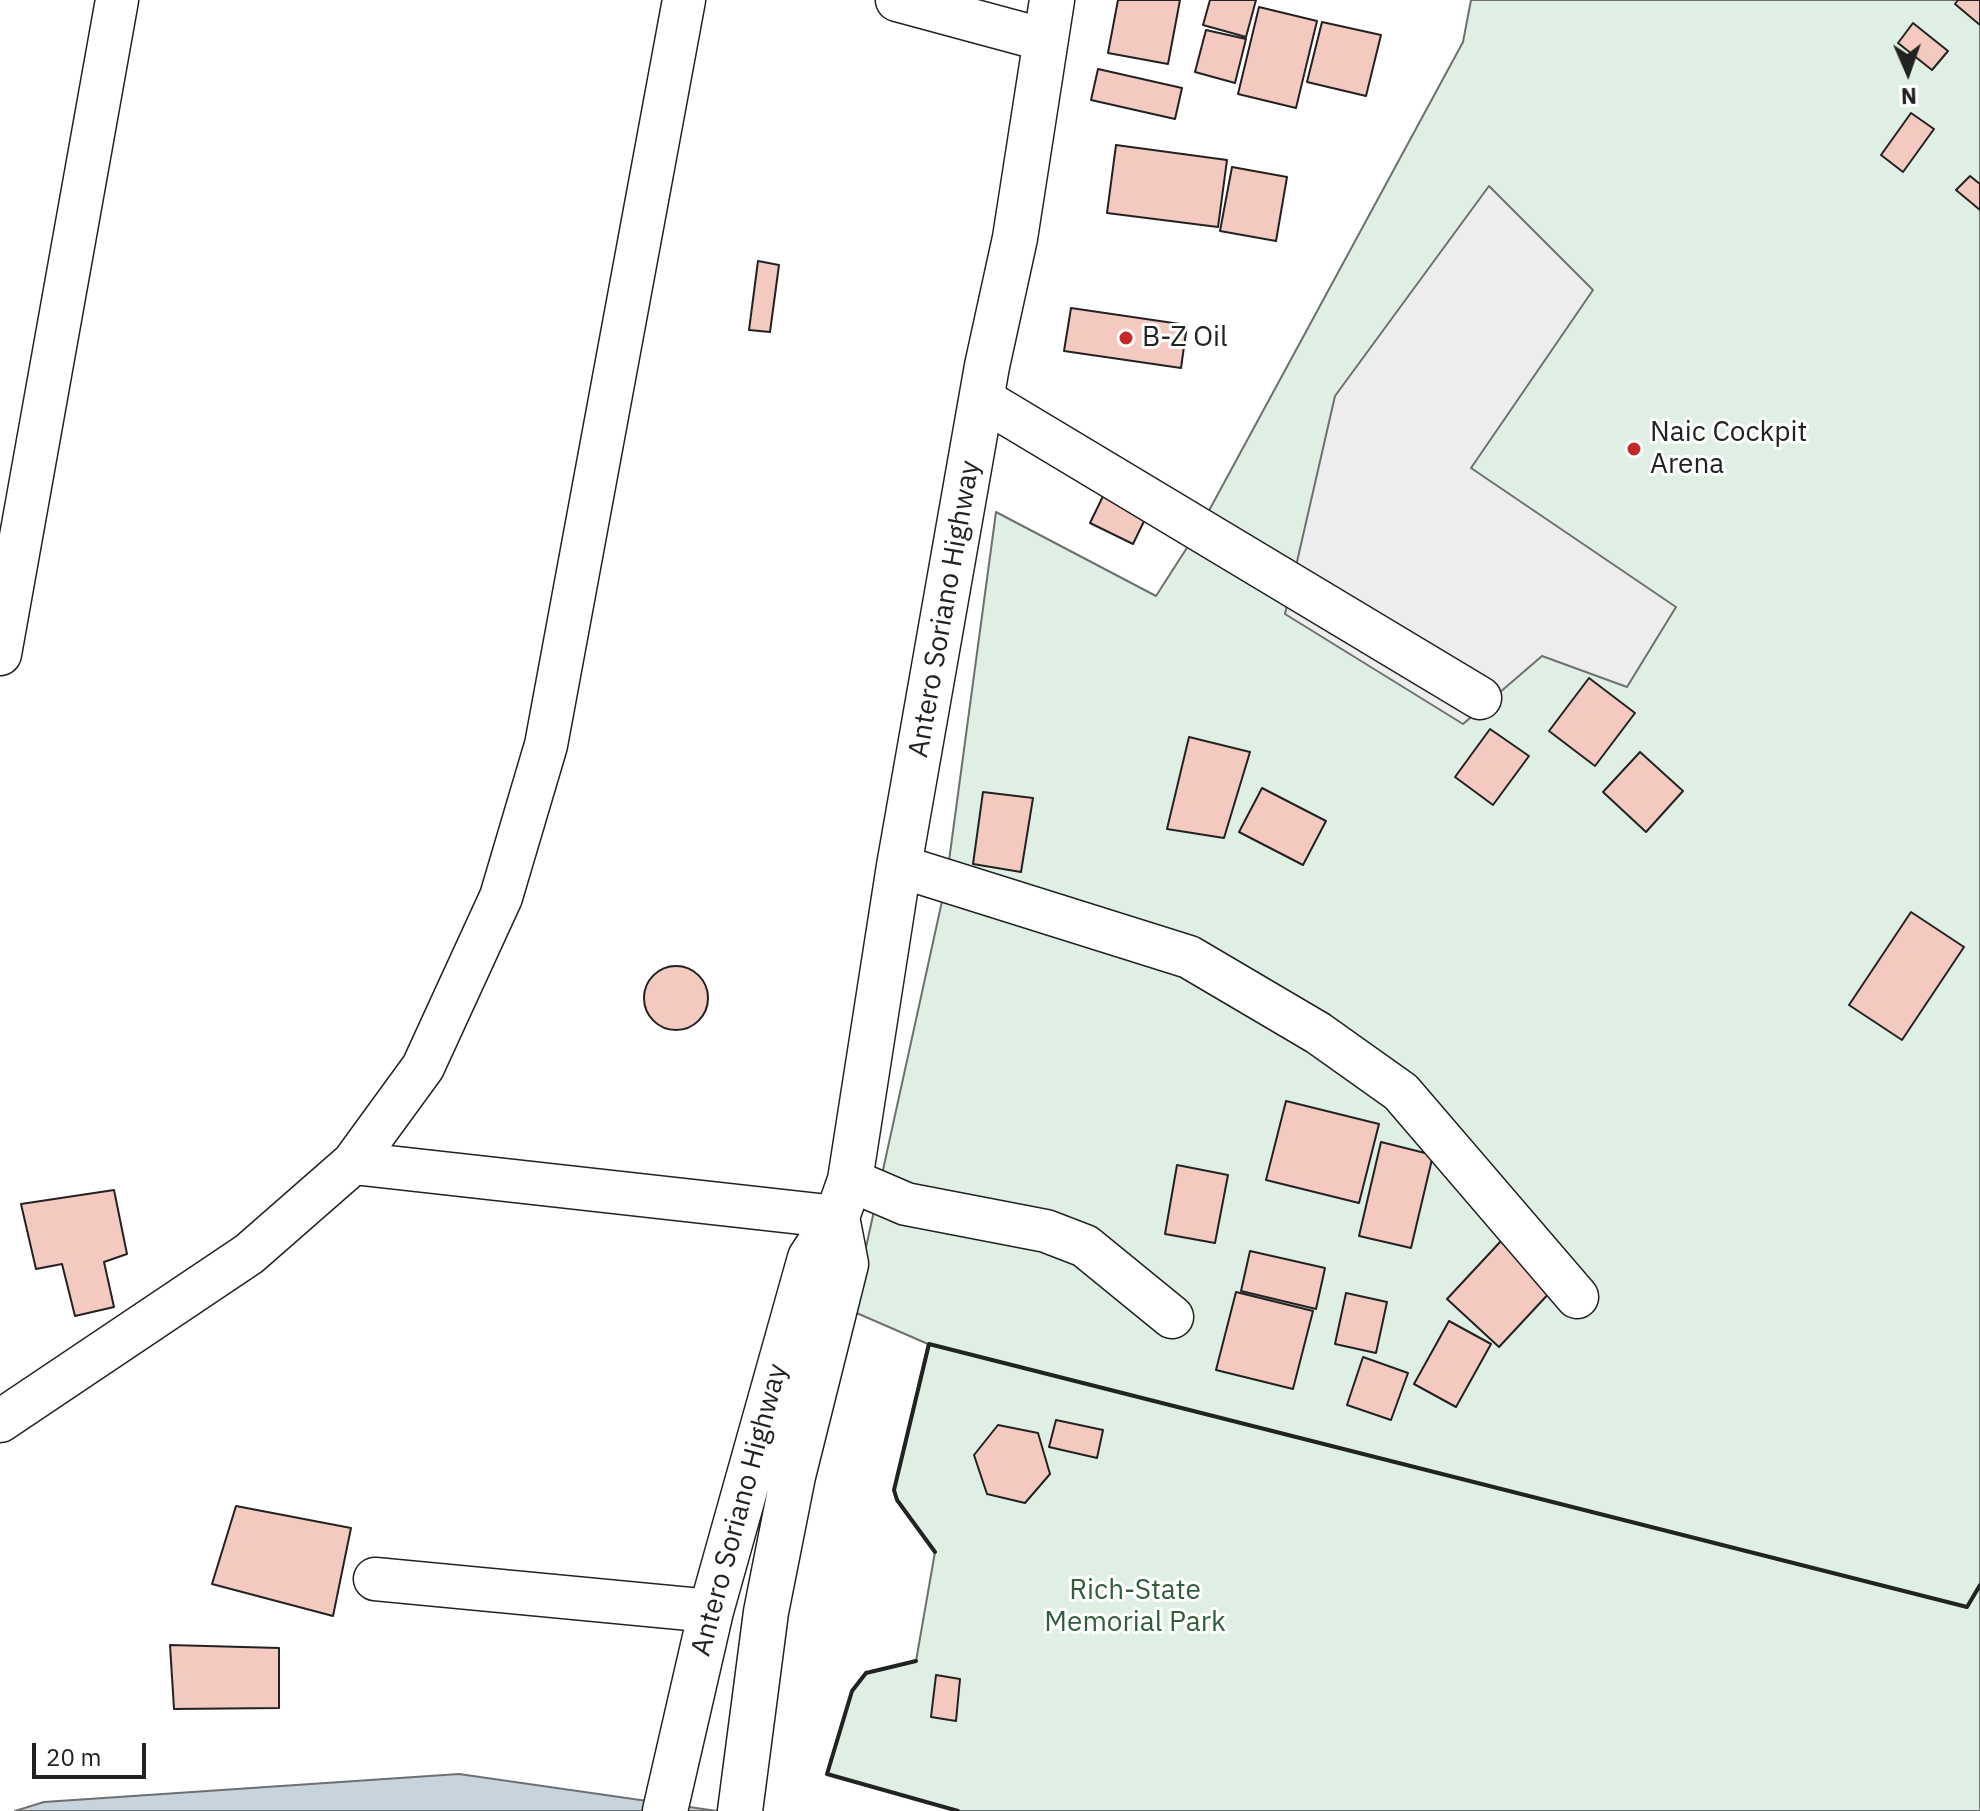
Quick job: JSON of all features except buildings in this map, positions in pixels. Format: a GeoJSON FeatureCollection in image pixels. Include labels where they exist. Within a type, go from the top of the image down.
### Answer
{"type":"FeatureCollection","features":[{"type":"Feature","properties":{"kind":"main road","name":"Antero Soriano Highway"},"geometry":{"type":"LineString","coordinates":[[743,1791],[766,1612],[793,1476],[846,1264],[844,1198],[982,399],[1015,238],[1048,20]]}},
{"type":"Feature","properties":{"kind":"main road","name":"Antero Soriano Highway"},"geometry":{"type":"LineString","coordinates":[[669,1791],[711,1611],[810,1258],[844,1198]]}},
{"type":"Feature","properties":{"kind":"street"},"geometry":{"type":"LineString","coordinates":[[0,654],[117,0]]}},
{"type":"Feature","properties":{"kind":"street"},"geometry":{"type":"LineString","coordinates":[[0,1421],[249,1254],[353,1163],[423,1067],[501,897],[546,745],[684,0]]}},
{"type":"Feature","properties":{"kind":"street"},"geometry":{"type":"LineString","coordinates":[[897,0],[1048,20]]}},
{"type":"Feature","properties":{"kind":"street"},"geometry":{"type":"LineString","coordinates":[[982,399],[1480,698]]}},
{"type":"Feature","properties":{"kind":"street"},"geometry":{"type":"LineString","coordinates":[[899,866],[1189,957],[1318,1033],[1401,1092],[1577,1297]]}},
{"type":"Feature","properties":{"kind":"street"},"geometry":{"type":"LineString","coordinates":[[353,1163],[906,1204],[1046,1231],[1085,1246],[1172,1317]]}},
{"type":"Feature","properties":{"kind":"street"},"geometry":{"type":"LineString","coordinates":[[375,1579],[711,1611]]}},
{"type":"Feature","properties":{"kind":"green space","name":"Rich-State Memorial Park"},"geometry":{"type":"Polygon","coordinates":[[[1471,0],[1980,0],[1980,1811],[958,1811],[827,1774],[852,1691],[866,1673],[916,1661],[935,1552],[897,1500],[894,1490],[928,1344],[852,1311],[946,883],[996,512],[1156,596],[1199,529],[1463,42],[1471,0]]]}},
{"type":"Feature","properties":{"kind":"shaded area"},"geometry":{"type":"Polygon","coordinates":[[[1489,186],[1593,290],[1471,468],[1676,607],[1627,687],[1542,656],[1463,724],[1285,614],[1335,396],[1489,186]]]}},
{"type":"Feature","properties":{"kind":"shaded area"},"geometry":{"type":"Polygon","coordinates":[[[459,1774],[717,1811],[15,1811],[44,1802],[459,1774]]]}},
{"type":"Feature","properties":{"kind":"wall"},"geometry":{"type":"LineString","coordinates":[[935,1552],[897,1500],[894,1490],[929,1344],[1967,1607],[1980,1585]]}},
{"type":"Feature","properties":{"kind":"wall"},"geometry":{"type":"LineString","coordinates":[[916,1661],[866,1673],[852,1691],[827,1774],[958,1811]]}},
{"type":"Feature","properties":{"kind":"place","name":"B-Z Oil"},"geometry":{"type":"Point","coordinates":[1126,338]}},
{"type":"Feature","properties":{"kind":"place","name":"Naic Cockpit Arena"},"geometry":{"type":"Point","coordinates":[1634,449]}}]}
